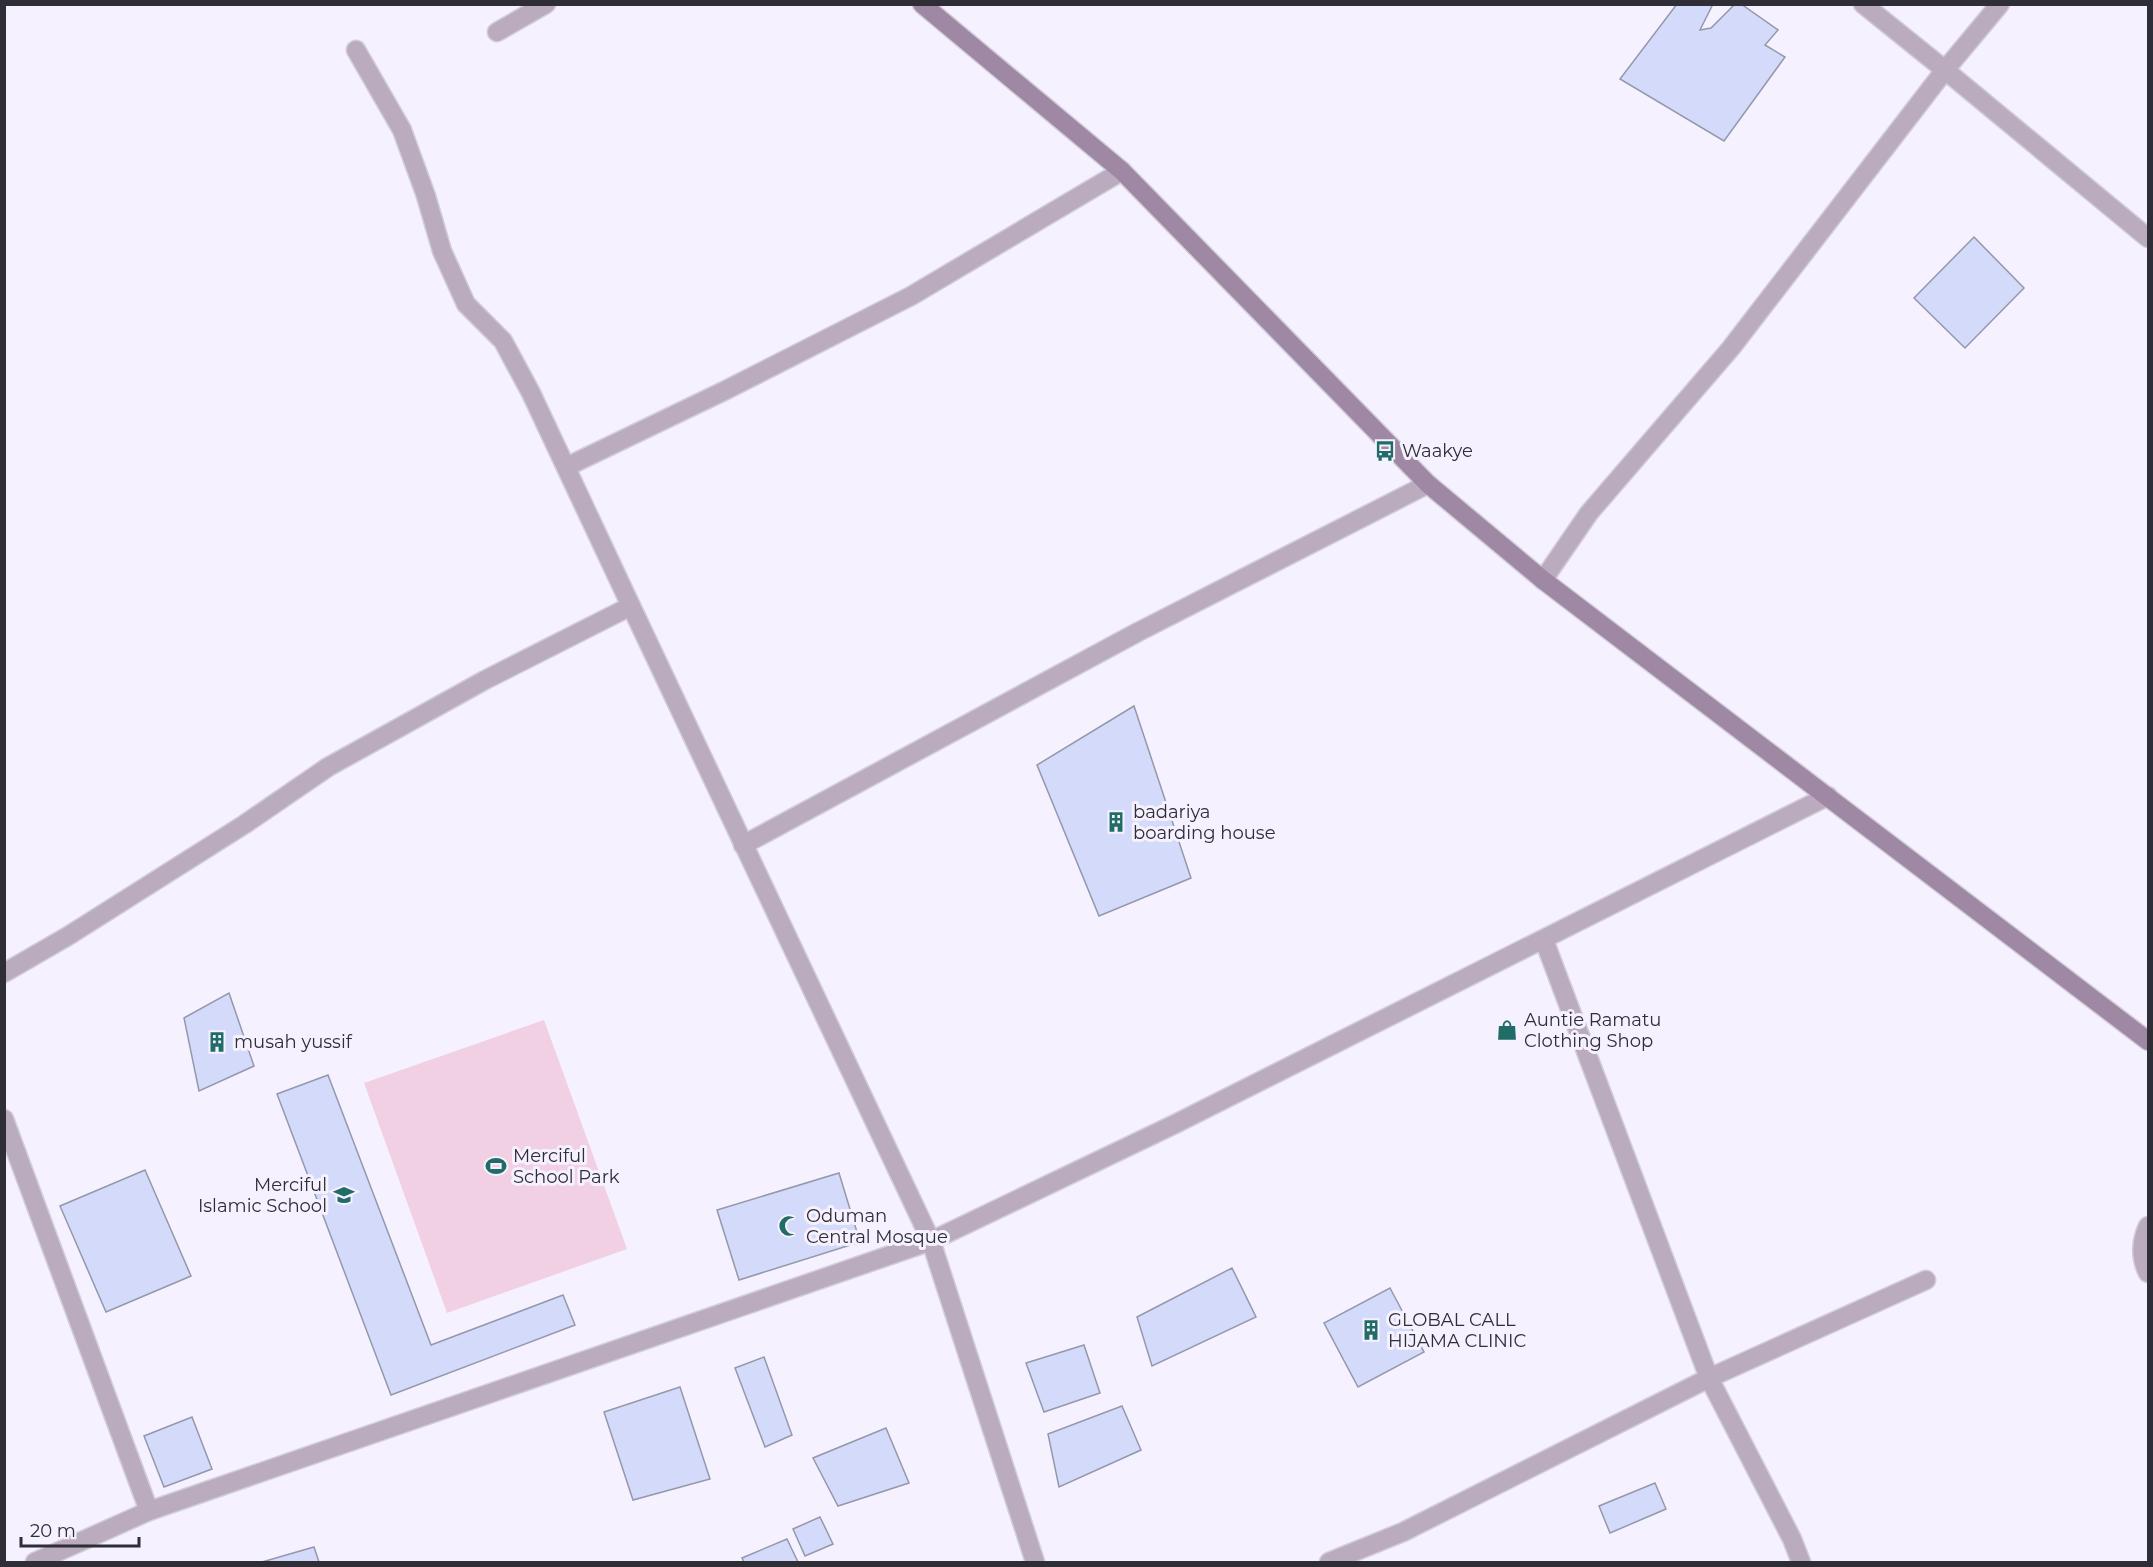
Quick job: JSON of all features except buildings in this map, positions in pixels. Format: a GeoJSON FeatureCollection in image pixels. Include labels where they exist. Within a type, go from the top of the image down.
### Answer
{"type":"FeatureCollection","features":[{"type":"Feature","properties":{"kind":"street"},"geometry":{"type":"LineString","coordinates":[[497,32],[546,4]]}},
{"type":"Feature","properties":{"kind":"street"},"geometry":{"type":"LineString","coordinates":[[922,4],[1122,171],[1428,484],[1543,580],[2148,1041]]}},
{"type":"Feature","properties":{"kind":"street"},"geometry":{"type":"LineString","coordinates":[[1863,4],[2148,238]]}},
{"type":"Feature","properties":{"kind":"street"},"geometry":{"type":"LineString","coordinates":[[1543,580],[1589,513],[1731,348],[1945,70],[2000,4]]}},
{"type":"Feature","properties":{"kind":"street"},"geometry":{"type":"LineString","coordinates":[[356,50],[402,130],[426,196],[442,251],[466,304],[502,341],[531,393],[742,845],[931,1241],[1035,1563]]}},
{"type":"Feature","properties":{"kind":"street"},"geometry":{"type":"LineString","coordinates":[[566,467],[911,296],[1122,171]]}},
{"type":"Feature","properties":{"kind":"street"},"geometry":{"type":"LineString","coordinates":[[742,845],[1138,632],[1428,484]]}},
{"type":"Feature","properties":{"kind":"street"},"geometry":{"type":"LineString","coordinates":[[4,973],[68,936],[245,824],[328,767],[485,680],[631,606]]}},
{"type":"Feature","properties":{"kind":"street"},"geometry":{"type":"LineString","coordinates":[[34,1563],[149,1511],[931,1241],[1175,1124],[1828,796]]}},
{"type":"Feature","properties":{"kind":"street"},"geometry":{"type":"LineString","coordinates":[[1544,940],[1709,1378],[1792,1539],[1801,1563]]}},
{"type":"Feature","properties":{"kind":"street"},"geometry":{"type":"LineString","coordinates":[[4,1119],[149,1511]]}},
{"type":"Feature","properties":{"kind":"street"},"geometry":{"type":"LineString","coordinates":[[2148,1226],[2143,1238],[2144,1264],[2148,1273]]}},
{"type":"Feature","properties":{"kind":"street"},"geometry":{"type":"LineString","coordinates":[[1329,1563],[1403,1533],[1709,1378],[1926,1280]]}},
{"type":"Feature","properties":{"kind":"shaded area","name":"Merciful School Park"},"geometry":{"type":"Polygon","coordinates":[[[544,1020],[627,1249],[447,1313],[364,1083],[544,1020]]]}},
{"type":"Feature","properties":{"kind":"place","name":"Waakye"},"geometry":{"type":"Point","coordinates":[1385,451]}},
{"type":"Feature","properties":{"kind":"place","name":"badariya boarding house"},"geometry":{"type":"Point","coordinates":[1116,822]}},
{"type":"Feature","properties":{"kind":"place","name":"Auntie Ramatu Clothing Shop"},"geometry":{"type":"Point","coordinates":[1507,1030]}},
{"type":"Feature","properties":{"kind":"place","name":"musah yussif"},"geometry":{"type":"Point","coordinates":[217,1042]}},
{"type":"Feature","properties":{"kind":"place","name":"Merciful School Park"},"geometry":{"type":"Point","coordinates":[496,1166]}},
{"type":"Feature","properties":{"kind":"place","name":"Merciful Islamic School"},"geometry":{"type":"Point","coordinates":[344,1195]}},
{"type":"Feature","properties":{"kind":"place","name":"Oduman Central Mosque"},"geometry":{"type":"Point","coordinates":[789,1226]}},
{"type":"Feature","properties":{"kind":"place","name":"GLOBAL CALL HIJAMA CLINIC"},"geometry":{"type":"Point","coordinates":[1371,1330]}}]}
